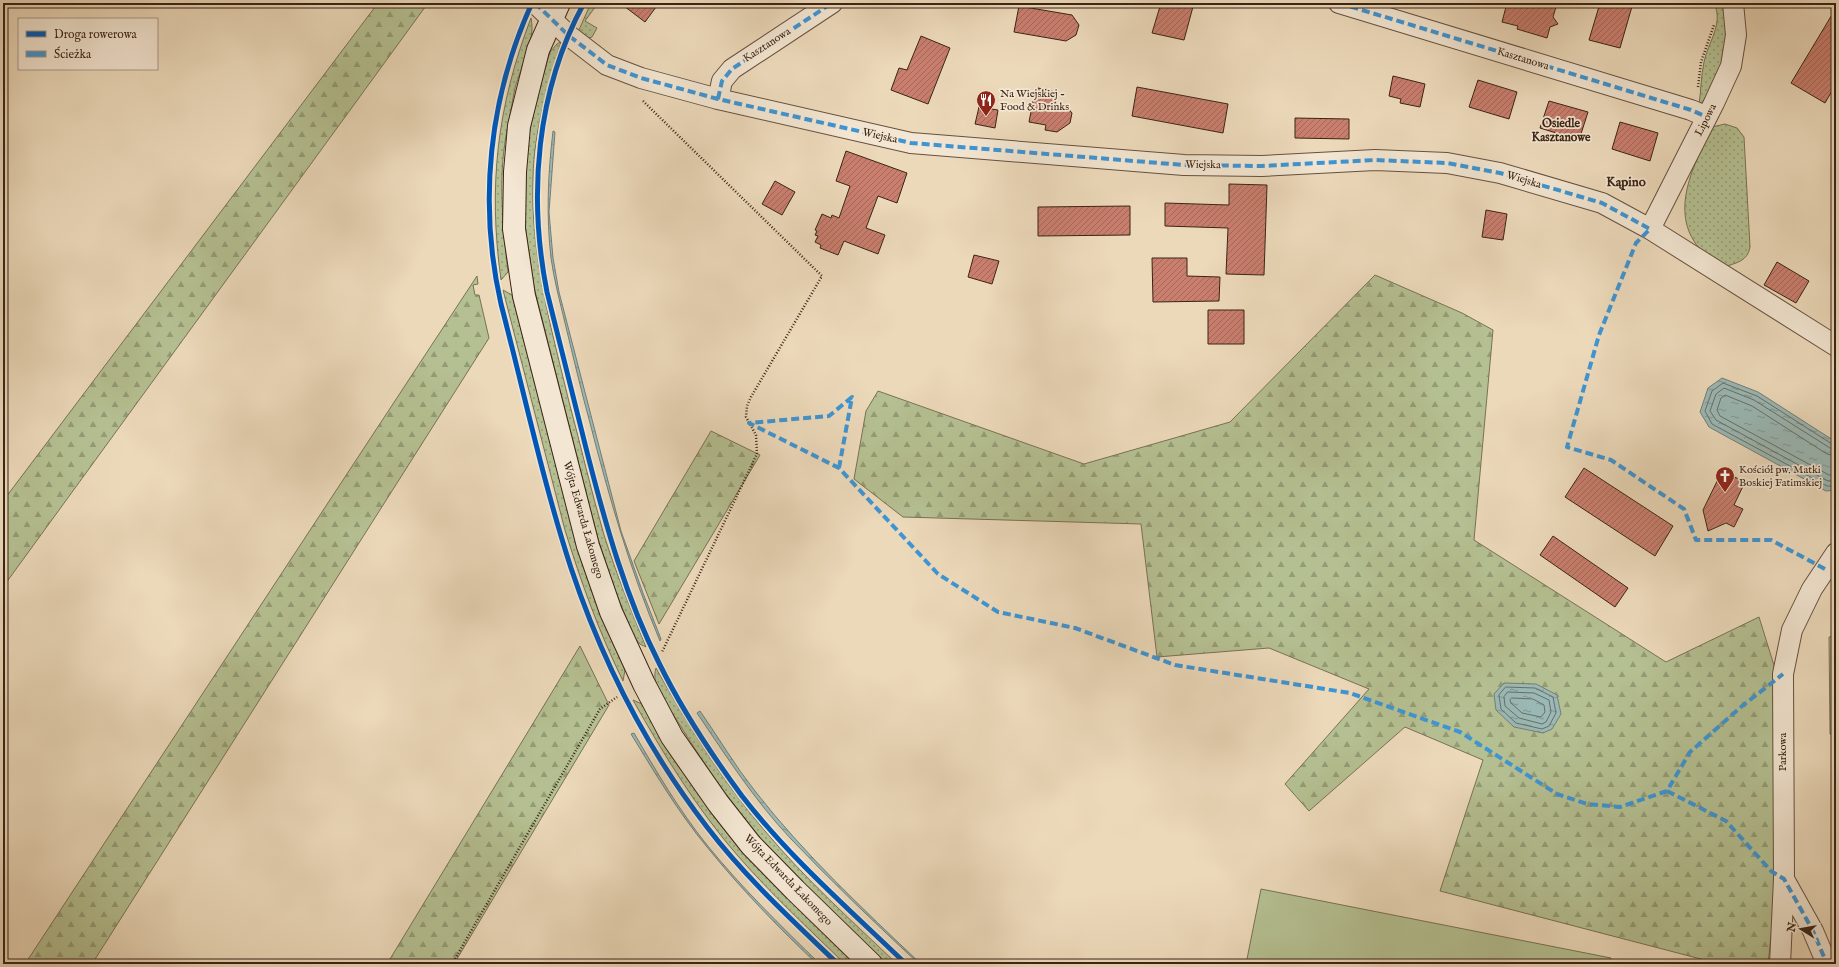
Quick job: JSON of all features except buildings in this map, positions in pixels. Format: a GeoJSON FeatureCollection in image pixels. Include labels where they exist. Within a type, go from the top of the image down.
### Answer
{"type":"FeatureCollection","features":[{"type":"Feature","properties":{"kind":"street","name":"Wiejska"},"geometry":{"type":"LineString","coordinates":[[534,3],[555,11],[607,65],[641,78],[718,99],[911,143],[1184,165],[1262,166],[1375,160],[1448,163],[1500,173],[1602,203],[1650,229],[1836,346]]}},
{"type":"Feature","properties":{"kind":"street","name":"Kasztanowa"},"geometry":{"type":"LineString","coordinates":[[718,99],[722,81],[732,69],[832,3]]}},
{"type":"Feature","properties":{"kind":"street","name":"Kasztanowa"},"geometry":{"type":"LineString","coordinates":[[1339,3],[1691,110],[1707,117]]}},
{"type":"Feature","properties":{"kind":"street","name":"Lipowa"},"geometry":{"type":"LineString","coordinates":[[1650,229],[1707,117],[1731,66],[1735,50],[1736,35],[1733,3]]}},
{"type":"Feature","properties":{"kind":"street","name":"Wójta Edwarda Łakomego"},"geometry":{"type":"LineString","coordinates":[[555,11],[534,65],[519,126],[515,172],[514,229],[524,296],[588,546],[611,612],[644,684],[672,737],[718,803],[751,845],[871,964]]}},
{"type":"Feature","properties":{"kind":"street","name":"Parkowa"},"geometry":{"type":"LineString","coordinates":[[1780,964],[1784,879],[1783,674],[1792,630],[1812,589],[1836,553]]}},
{"type":"Feature","properties":{"kind":"street"},"geometry":{"type":"LineString","coordinates":[[1784,879],[1813,931],[1827,964]]}},
{"type":"Feature","properties":{"kind":"path"},"geometry":{"type":"LineString","coordinates":[[641,98],[822,276],[747,406],[746,417],[756,435],[757,454],[662,652]]}},
{"type":"Feature","properties":{"kind":"path"},"geometry":{"type":"LineString","coordinates":[[452,964],[600,709],[617,697]]}},
{"type":"Feature","properties":{"kind":"green space"},"geometry":{"type":"Polygon","coordinates":[[[378,3],[428,3],[3,587],[3,501],[378,3]]]}},
{"type":"Feature","properties":{"kind":"green space"},"geometry":{"type":"Polygon","coordinates":[[[591,3],[598,3],[585,21],[597,28],[592,37],[586,39],[578,32],[591,3]]]}},
{"type":"Feature","properties":{"kind":"green space"},"geometry":{"type":"Polygon","coordinates":[[[1714,3],[1723,3],[1726,34],[1725,58],[1716,80],[1702,104],[1699,105],[1704,62],[1716,26],[1717,11],[1714,3]]]}},
{"type":"Feature","properties":{"kind":"green space"},"geometry":{"type":"Polygon","coordinates":[[[531,18],[532,27],[530,44],[515,88],[506,136],[502,170],[504,238],[508,272],[501,280],[495,212],[498,147],[510,83],[519,51],[531,18]]]}},
{"type":"Feature","properties":{"kind":"green space"},"geometry":{"type":"Polygon","coordinates":[[[561,42],[542,108],[534,160],[533,206],[538,262],[555,346],[599,518],[619,577],[646,647],[640,644],[634,637],[616,593],[598,539],[534,287],[525,225],[525,181],[528,140],[535,103],[550,52],[557,44],[561,42]]]}},
{"type":"Feature","properties":{"kind":"green space"},"geometry":{"type":"Polygon","coordinates":[[[1725,124],[1737,128],[1744,137],[1750,247],[1749,252],[1741,261],[1724,267],[1701,251],[1690,234],[1686,219],[1685,203],[1692,171],[1712,127],[1725,124]]]}},
{"type":"Feature","properties":{"kind":"green space"},"geometry":{"type":"Polygon","coordinates":[[[1375,275],[1462,313],[1493,330],[1474,540],[1666,662],[1759,617],[1777,675],[1777,882],[1768,964],[1720,964],[1440,891],[1483,760],[1405,727],[1309,811],[1285,784],[1369,689],[1269,648],[1157,657],[1141,524],[903,517],[854,479],[866,411],[878,391],[1084,464],[1230,422],[1375,275]]]}},
{"type":"Feature","properties":{"kind":"green space"},"geometry":{"type":"Polygon","coordinates":[[[477,276],[478,284],[473,285],[475,295],[479,295],[489,338],[92,964],[25,964],[477,276]]]}},
{"type":"Feature","properties":{"kind":"green space"},"geometry":{"type":"Polygon","coordinates":[[[503,290],[512,295],[572,524],[607,627],[625,670],[623,681],[591,607],[565,530],[503,290]]]}},
{"type":"Feature","properties":{"kind":"green space"},"geometry":{"type":"Polygon","coordinates":[[[711,431],[760,455],[659,624],[634,561],[711,431]]]}},
{"type":"Feature","properties":{"kind":"green space"},"geometry":{"type":"Polygon","coordinates":[[[1836,636],[1836,734],[1830,734],[1829,637],[1836,636]]]}},
{"type":"Feature","properties":{"kind":"green space"},"geometry":{"type":"Polygon","coordinates":[[[580,646],[609,705],[454,964],[387,964],[580,646]]]}},
{"type":"Feature","properties":{"kind":"green space"},"geometry":{"type":"Polygon","coordinates":[[[656,668],[706,752],[749,812],[780,849],[812,883],[897,964],[887,964],[801,883],[774,854],[735,807],[700,757],[661,696],[656,682],[656,668]]]}},
{"type":"Feature","properties":{"kind":"green space"},"geometry":{"type":"Polygon","coordinates":[[[633,700],[642,704],[856,964],[845,964],[777,898],[738,856],[709,820],[682,781],[633,700]]]}},
{"type":"Feature","properties":{"kind":"green space"},"geometry":{"type":"Polygon","coordinates":[[[1261,889],[1611,958],[1610,964],[1246,964],[1261,889]]]}},
{"type":"Feature","properties":{"kind":"water"},"geometry":{"type":"Polygon","coordinates":[[[553,131],[555,132],[549,212],[553,258],[559,292],[621,531],[661,639],[660,641],[639,587],[630,560],[613,506],[583,398],[555,283],[549,242],[548,210],[553,131]]]}},
{"type":"Feature","properties":{"kind":"water"},"geometry":{"type":"Polygon","coordinates":[[[1722,378],[1758,392],[1836,442],[1836,490],[1826,491],[1709,427],[1700,412],[1708,388],[1722,378]]]}},
{"type":"Feature","properties":{"kind":"water"},"geometry":{"type":"Polygon","coordinates":[[[1504,683],[1536,684],[1557,695],[1561,714],[1552,729],[1543,733],[1514,727],[1496,710],[1494,694],[1504,683]]]}},
{"type":"Feature","properties":{"kind":"water"},"geometry":{"type":"Polygon","coordinates":[[[700,711],[748,781],[793,837],[877,923],[921,964],[919,964],[854,902],[791,839],[753,794],[730,762],[697,713],[700,711]]]}},
{"type":"Feature","properties":{"kind":"water"},"geometry":{"type":"Polygon","coordinates":[[[634,733],[677,804],[707,845],[747,891],[820,964],[817,964],[774,922],[746,893],[707,847],[667,792],[631,734],[634,733]]]}},
{"type":"Feature","properties":{"kind":"marked path"},"geometry":{"type":"LineString","coordinates":[[535,3],[568,35],[607,65],[641,78],[718,99],[911,143],[1184,165],[1262,166],[1375,160],[1447,163],[1500,173],[1602,203],[1650,229],[1636,243],[1599,335],[1567,447],[1611,460],[1684,509],[1696,540],[1771,540],[1825,569]]}},
{"type":"Feature","properties":{"kind":"marked path"},"geometry":{"type":"LineString","coordinates":[[718,99],[722,81],[732,69],[832,3]]}},
{"type":"Feature","properties":{"kind":"marked path"},"geometry":{"type":"LineString","coordinates":[[1339,3],[1691,110],[1707,117]]}},
{"type":"Feature","properties":{"kind":"marked path"},"geometry":{"type":"LineString","coordinates":[[839,468],[852,397],[829,416],[749,423],[839,468],[938,574],[998,612],[1075,628],[1175,665],[1350,693],[1460,732],[1557,794],[1587,804],[1620,807],[1667,791],[1690,752],[1741,707],[1783,674]]}},
{"type":"Feature","properties":{"kind":"marked path"},"geometry":{"type":"LineString","coordinates":[[1667,791],[1726,821],[1771,871],[1784,879],[1813,931],[1827,964]]}},
{"type":"Feature","properties":{"kind":"cycle path"},"geometry":{"type":"LineString","coordinates":[[532,3],[517,39],[506,75],[497,113],[489,189],[490,228],[494,266],[501,304],[543,470],[571,568],[597,637],[628,703],[665,767],[685,797],[707,827],[753,881],[838,964]]}},
{"type":"Feature","properties":{"kind":"cycle path"},"geometry":{"type":"LineString","coordinates":[[584,3],[568,37],[555,72],[546,108],[540,144],[538,219],[541,256],[547,292],[595,482],[618,561],[647,638],[677,698],[730,780],[760,819],[800,862],[906,964]]}},
{"type":"Feature","properties":{"kind":"place","name":"Na Wiejskiej - Food & Drinks"},"geometry":{"type":"Point","coordinates":[986,117]}},
{"type":"Feature","properties":{"kind":"place","name":"Kościół pw. Matki Boskiej Fatimskiej"},"geometry":{"type":"Point","coordinates":[1725,493]}},
{"type":"Feature","properties":{"kind":"district","name":"Osiedle Kasztanowe"},"geometry":{"type":"Point","coordinates":[1561,130]}},
{"type":"Feature","properties":{"kind":"district","name":"Kąpino"},"geometry":{"type":"Point","coordinates":[1626,182]}}]}
